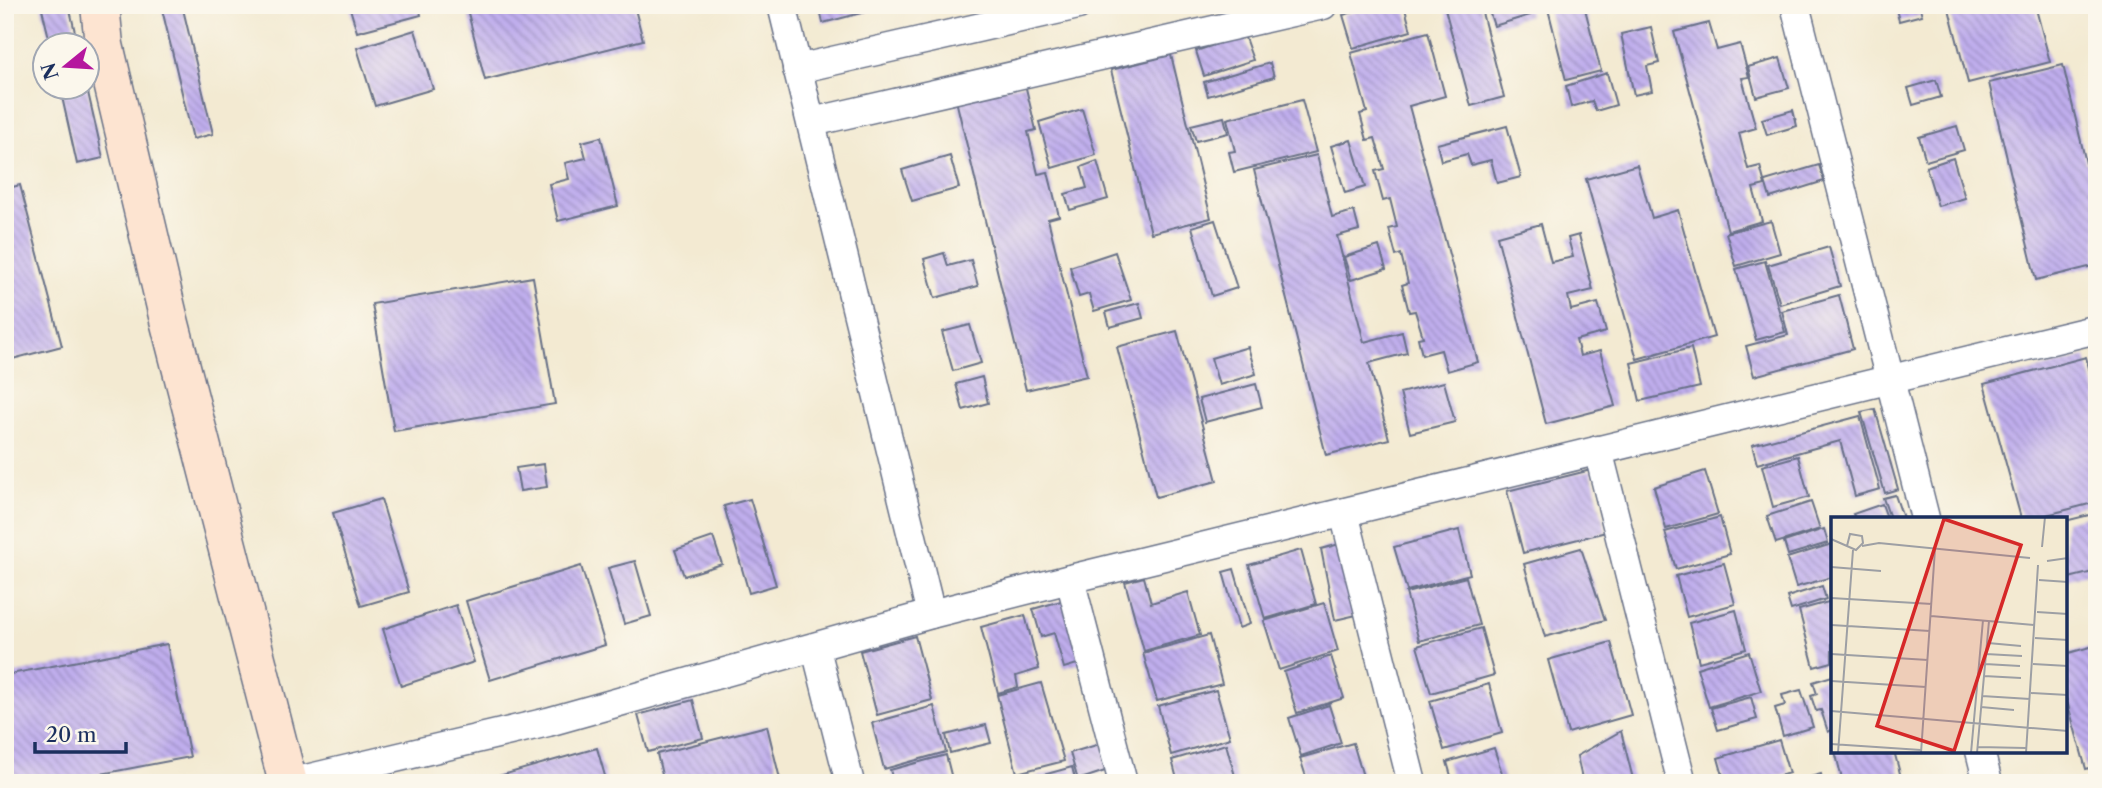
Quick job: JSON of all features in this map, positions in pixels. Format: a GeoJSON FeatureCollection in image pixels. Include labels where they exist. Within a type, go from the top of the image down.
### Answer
{"type":"FeatureCollection","features":[{"type":"Feature","properties":{"kind":"main road"},"geometry":{"type":"LineString","coordinates":[[86,5],[104,46]]}},
{"type":"Feature","properties":{"kind":"main road"},"geometry":{"type":"LineString","coordinates":[[100,5],[104,46],[168,316],[289,783]]}},
{"type":"Feature","properties":{"kind":"street"},"geometry":{"type":"LineString","coordinates":[[782,5],[931,614]]}},
{"type":"Feature","properties":{"kind":"street"},"geometry":{"type":"LineString","coordinates":[[797,69],[1010,13],[1078,5]]}},
{"type":"Feature","properties":{"kind":"street"},"geometry":{"type":"LineString","coordinates":[[812,122],[1323,5]]}},
{"type":"Feature","properties":{"kind":"street"},"geometry":{"type":"LineString","coordinates":[[1795,5],[1925,517]]}},
{"type":"Feature","properties":{"kind":"street"},"geometry":{"type":"LineString","coordinates":[[289,783],[548,722],[816,649],[931,614],[1070,579],[2097,329]]}},
{"type":"Feature","properties":{"kind":"street"},"geometry":{"type":"LineString","coordinates":[[1598,450],[1682,783]]}},
{"type":"Feature","properties":{"kind":"street"},"geometry":{"type":"LineString","coordinates":[[1344,513],[1412,783]]}},
{"type":"Feature","properties":{"kind":"street"},"geometry":{"type":"LineString","coordinates":[[1070,579],[1123,783]]}},
{"type":"Feature","properties":{"kind":"street"},"geometry":{"type":"LineString","coordinates":[[816,649],[850,783]]}},
{"type":"Feature","properties":{"kind":"street"},"geometry":{"type":"LineString","coordinates":[[1980,753],[1988,783]]}},
{"type":"Feature","properties":{"kind":"building"},"geometry":{"type":"Polygon","coordinates":[[[41,5],[69,5],[75,32],[48,32],[41,5]]]}},
{"type":"Feature","properties":{"kind":"building"},"geometry":{"type":"Polygon","coordinates":[[[161,5],[182,5],[213,134],[193,139],[161,5]]]}},
{"type":"Feature","properties":{"kind":"building"},"geometry":{"type":"Polygon","coordinates":[[[349,5],[419,5],[421,15],[357,32],[349,5]]]}},
{"type":"Feature","properties":{"kind":"building"},"geometry":{"type":"Polygon","coordinates":[[[466,5],[634,5],[643,40],[485,80],[466,5]]]}},
{"type":"Feature","properties":{"kind":"building"},"geometry":{"type":"Polygon","coordinates":[[[819,5],[888,5],[888,6],[823,23],[819,5]]]}},
{"type":"Feature","properties":{"kind":"building"},"geometry":{"type":"Polygon","coordinates":[[[1378,5],[1404,5],[1411,31],[1353,48],[1343,15],[1378,5]]]}},
{"type":"Feature","properties":{"kind":"building"},"geometry":{"type":"Polygon","coordinates":[[[1444,5],[1480,5],[1504,97],[1471,106],[1444,5]]]}},
{"type":"Feature","properties":{"kind":"building"},"geometry":{"type":"Polygon","coordinates":[[[1487,5],[1527,5],[1530,15],[1494,26],[1487,5]]]}},
{"type":"Feature","properties":{"kind":"building"},"geometry":{"type":"Polygon","coordinates":[[[1547,5],[1584,5],[1601,71],[1566,80],[1547,5]]]}},
{"type":"Feature","properties":{"kind":"building"},"geometry":{"type":"Polygon","coordinates":[[[1895,5],[1919,5],[1922,15],[1899,21],[1895,5]]]}},
{"type":"Feature","properties":{"kind":"building"},"geometry":{"type":"Polygon","coordinates":[[[1948,5],[2035,5],[2050,62],[1968,83],[1948,5]]]}},
{"type":"Feature","properties":{"kind":"building"},"geometry":{"type":"Polygon","coordinates":[[[2090,5],[2097,5],[2097,28],[2096,28],[2090,5]]]}},
{"type":"Feature","properties":{"kind":"building"},"geometry":{"type":"Polygon","coordinates":[[[1709,23],[1717,50],[1740,44],[1749,77],[1742,78],[1756,128],[1739,133],[1748,169],[1760,166],[1765,185],[1753,188],[1762,221],[1728,231],[1674,32],[1709,23]]]}},
{"type":"Feature","properties":{"kind":"building"},"geometry":{"type":"Polygon","coordinates":[[[1651,27],[1659,63],[1647,66],[1652,91],[1634,95],[1621,34],[1651,27]]]}},
{"type":"Feature","properties":{"kind":"building"},"geometry":{"type":"Polygon","coordinates":[[[415,30],[433,89],[375,106],[357,48],[415,30]]]}},
{"type":"Feature","properties":{"kind":"building"},"geometry":{"type":"Polygon","coordinates":[[[1428,32],[1445,96],[1409,106],[1478,362],[1447,371],[1441,350],[1422,355],[1418,338],[1423,337],[1415,311],[1409,312],[1402,285],[1408,283],[1401,254],[1396,256],[1389,229],[1397,227],[1390,199],[1383,201],[1375,171],[1384,169],[1375,138],[1367,140],[1360,114],[1367,112],[1351,53],[1428,32]]]}},
{"type":"Feature","properties":{"kind":"building"},"geometry":{"type":"Polygon","coordinates":[[[1244,35],[1253,60],[1204,76],[1196,51],[1244,35]]]}},
{"type":"Feature","properties":{"kind":"building"},"geometry":{"type":"Polygon","coordinates":[[[1171,55],[1211,218],[1151,233],[1111,70],[1171,55]]]}},
{"type":"Feature","properties":{"kind":"building"},"geometry":{"type":"Polygon","coordinates":[[[1780,58],[1789,88],[1756,97],[1748,67],[1780,58]]]}},
{"type":"Feature","properties":{"kind":"building"},"geometry":{"type":"Polygon","coordinates":[[[1270,63],[1274,77],[1208,96],[1204,82],[1270,63]]]}},
{"type":"Feature","properties":{"kind":"building"},"geometry":{"type":"Polygon","coordinates":[[[2063,65],[2086,163],[2097,161],[2097,265],[2036,280],[1989,83],[2063,65]]]}},
{"type":"Feature","properties":{"kind":"building"},"geometry":{"type":"Polygon","coordinates":[[[1607,73],[1616,105],[1596,111],[1592,101],[1571,107],[1566,86],[1607,73]]]}},
{"type":"Feature","properties":{"kind":"building"},"geometry":{"type":"Polygon","coordinates":[[[1936,80],[1941,97],[1913,105],[1908,88],[1936,80]]]}},
{"type":"Feature","properties":{"kind":"building"},"geometry":{"type":"Polygon","coordinates":[[[1025,84],[1036,130],[1028,132],[1038,174],[1048,172],[1059,216],[1048,219],[1087,376],[1026,390],[955,96],[1025,84]]]}},
{"type":"Feature","properties":{"kind":"building"},"geometry":{"type":"Polygon","coordinates":[[[1302,100],[1316,152],[1234,172],[1229,152],[1235,151],[1227,119],[1302,100]]]}},
{"type":"Feature","properties":{"kind":"building"},"geometry":{"type":"Polygon","coordinates":[[[63,102],[90,102],[103,158],[77,164],[63,102]]]}},
{"type":"Feature","properties":{"kind":"building"},"geometry":{"type":"Polygon","coordinates":[[[1082,109],[1096,155],[1052,168],[1039,122],[1082,109]]]}},
{"type":"Feature","properties":{"kind":"building"},"geometry":{"type":"Polygon","coordinates":[[[1793,110],[1797,126],[1767,135],[1762,119],[1793,110]]]}},
{"type":"Feature","properties":{"kind":"building"},"geometry":{"type":"Polygon","coordinates":[[[1224,117],[1228,133],[1196,141],[1191,125],[1224,117]]]}},
{"type":"Feature","properties":{"kind":"building"},"geometry":{"type":"Polygon","coordinates":[[[1507,126],[1521,177],[1497,183],[1491,160],[1471,165],[1467,154],[1441,161],[1437,144],[1507,126]]]}},
{"type":"Feature","properties":{"kind":"building"},"geometry":{"type":"Polygon","coordinates":[[[1957,126],[1964,150],[1926,161],[1919,137],[1957,126]]]}},
{"type":"Feature","properties":{"kind":"building"},"geometry":{"type":"Polygon","coordinates":[[[601,137],[618,206],[558,221],[549,184],[569,179],[565,163],[586,158],[582,142],[601,137]]]}},
{"type":"Feature","properties":{"kind":"building"},"geometry":{"type":"Polygon","coordinates":[[[1351,140],[1365,187],[1345,193],[1331,146],[1351,140]]]}},
{"type":"Feature","properties":{"kind":"building"},"geometry":{"type":"Polygon","coordinates":[[[1317,155],[1332,217],[1354,211],[1359,230],[1337,236],[1364,342],[1402,332],[1407,353],[1369,363],[1389,439],[1326,455],[1254,170],[1317,155]]]}},
{"type":"Feature","properties":{"kind":"building"},"geometry":{"type":"Polygon","coordinates":[[[950,156],[959,188],[912,201],[902,170],[950,156]]]}},
{"type":"Feature","properties":{"kind":"building"},"geometry":{"type":"Polygon","coordinates":[[[1953,158],[1965,198],[1938,206],[1926,167],[1953,158]]]}},
{"type":"Feature","properties":{"kind":"building"},"geometry":{"type":"Polygon","coordinates":[[[1097,161],[1108,199],[1070,210],[1065,194],[1087,188],[1081,167],[1097,161]]]}},
{"type":"Feature","properties":{"kind":"building"},"geometry":{"type":"Polygon","coordinates":[[[1637,165],[1652,218],[1678,210],[1714,337],[1637,359],[1586,179],[1637,165]]]}},
{"type":"Feature","properties":{"kind":"building"},"geometry":{"type":"Polygon","coordinates":[[[1819,165],[1824,181],[1770,198],[1765,181],[1819,165]]]}},
{"type":"Feature","properties":{"kind":"building"},"geometry":{"type":"Polygon","coordinates":[[[20,185],[62,346],[5,361],[5,189],[20,185]]]}},
{"type":"Feature","properties":{"kind":"building"},"geometry":{"type":"Polygon","coordinates":[[[1215,220],[1237,288],[1212,296],[1192,227],[1215,220]]]}},
{"type":"Feature","properties":{"kind":"building"},"geometry":{"type":"Polygon","coordinates":[[[1771,221],[1780,253],[1736,266],[1726,233],[1771,221]]]}},
{"type":"Feature","properties":{"kind":"building"},"geometry":{"type":"Polygon","coordinates":[[[1541,224],[1551,262],[1573,257],[1568,238],[1579,235],[1593,290],[1568,296],[1571,310],[1598,303],[1606,332],[1576,340],[1580,356],[1600,351],[1615,406],[1546,424],[1497,236],[1541,224]]]}},
{"type":"Feature","properties":{"kind":"building"},"geometry":{"type":"Polygon","coordinates":[[[1379,246],[1386,269],[1351,280],[1344,257],[1379,246]]]}},
{"type":"Feature","properties":{"kind":"building"},"geometry":{"type":"Polygon","coordinates":[[[1829,247],[1840,286],[1780,304],[1768,265],[1829,247]]]}},
{"type":"Feature","properties":{"kind":"building"},"geometry":{"type":"Polygon","coordinates":[[[1115,252],[1131,300],[1094,311],[1089,294],[1079,297],[1070,267],[1115,252]]]}},
{"type":"Feature","properties":{"kind":"building"},"geometry":{"type":"Polygon","coordinates":[[[944,253],[948,266],[971,260],[978,286],[935,298],[924,259],[944,253]]]}},
{"type":"Feature","properties":{"kind":"building"},"geometry":{"type":"Polygon","coordinates":[[[1765,261],[1785,332],[1756,340],[1736,269],[1765,261]]]}},
{"type":"Feature","properties":{"kind":"building"},"geometry":{"type":"Polygon","coordinates":[[[533,277],[555,404],[394,431],[372,304],[533,277]]]}},
{"type":"Feature","properties":{"kind":"building"},"geometry":{"type":"Polygon","coordinates":[[[1839,295],[1853,349],[1754,376],[1746,346],[1788,335],[1782,311],[1839,295]]]}},
{"type":"Feature","properties":{"kind":"building"},"geometry":{"type":"Polygon","coordinates":[[[1139,303],[1143,318],[1110,327],[1106,312],[1139,303]]]}},
{"type":"Feature","properties":{"kind":"building"},"geometry":{"type":"Polygon","coordinates":[[[970,325],[981,363],[953,371],[942,332],[970,325]]]}},
{"type":"Feature","properties":{"kind":"building"},"geometry":{"type":"Polygon","coordinates":[[[1177,331],[1217,481],[1156,497],[1117,347],[1177,331]]]}},
{"type":"Feature","properties":{"kind":"building"},"geometry":{"type":"Polygon","coordinates":[[[1248,347],[1256,374],[1219,385],[1211,358],[1248,347]]]}},
{"type":"Feature","properties":{"kind":"building"},"geometry":{"type":"Polygon","coordinates":[[[1691,348],[1700,387],[1640,401],[1631,363],[1691,348]]]}},
{"type":"Feature","properties":{"kind":"building"},"geometry":{"type":"Polygon","coordinates":[[[2086,357],[2097,397],[2097,502],[2039,517],[2021,517],[1984,384],[2086,357]]]}},
{"type":"Feature","properties":{"kind":"building"},"geometry":{"type":"Polygon","coordinates":[[[982,377],[988,403],[963,410],[956,384],[982,377]]]}},
{"type":"Feature","properties":{"kind":"building"},"geometry":{"type":"Polygon","coordinates":[[[1444,382],[1455,422],[1410,433],[1400,393],[1444,382]]]}},
{"type":"Feature","properties":{"kind":"building"},"geometry":{"type":"Polygon","coordinates":[[[1256,384],[1262,407],[1205,422],[1199,399],[1256,384]]]}},
{"type":"Feature","properties":{"kind":"building"},"geometry":{"type":"Polygon","coordinates":[[[1875,409],[1898,489],[1885,493],[1861,412],[1875,409]]]}},
{"type":"Feature","properties":{"kind":"building"},"geometry":{"type":"Polygon","coordinates":[[[1860,416],[1880,489],[1855,496],[1840,441],[1757,464],[1752,445],[1860,416]]]}},
{"type":"Feature","properties":{"kind":"building"},"geometry":{"type":"Polygon","coordinates":[[[1798,456],[1809,497],[1773,507],[1762,466],[1798,456]]]}},
{"type":"Feature","properties":{"kind":"building"},"geometry":{"type":"Polygon","coordinates":[[[544,464],[547,487],[520,491],[516,468],[544,464]]]}},
{"type":"Feature","properties":{"kind":"building"},"geometry":{"type":"Polygon","coordinates":[[[1591,470],[1606,532],[1523,553],[1507,491],[1591,470]]]}},
{"type":"Feature","properties":{"kind":"building"},"geometry":{"type":"Polygon","coordinates":[[[1705,471],[1718,514],[1666,529],[1654,487],[1705,471]]]}},
{"type":"Feature","properties":{"kind":"building"},"geometry":{"type":"Polygon","coordinates":[[[1895,495],[1903,517],[1890,517],[1883,498],[1895,495]]]}},
{"type":"Feature","properties":{"kind":"building"},"geometry":{"type":"Polygon","coordinates":[[[381,499],[409,592],[361,606],[333,513],[381,499]]]}},
{"type":"Feature","properties":{"kind":"building"},"geometry":{"type":"Polygon","coordinates":[[[750,499],[776,585],[749,593],[724,506],[750,499]]]}},
{"type":"Feature","properties":{"kind":"building"},"geometry":{"type":"Polygon","coordinates":[[[1811,502],[1820,529],[1776,543],[1767,516],[1811,502]]]}},
{"type":"Feature","properties":{"kind":"building"},"geometry":{"type":"Polygon","coordinates":[[[1882,504],[1887,517],[1854,517],[1853,514],[1882,504]]]}},
{"type":"Feature","properties":{"kind":"building"},"geometry":{"type":"Polygon","coordinates":[[[2097,513],[2097,571],[2067,578],[2067,520],[2097,513]]]}},
{"type":"Feature","properties":{"kind":"building"},"geometry":{"type":"Polygon","coordinates":[[[1720,517],[1730,554],[1676,569],[1665,532],[1720,517]]]}},
{"type":"Feature","properties":{"kind":"building"},"geometry":{"type":"Polygon","coordinates":[[[1824,529],[1828,543],[1788,555],[1784,542],[1824,529]]]}},
{"type":"Feature","properties":{"kind":"building"},"geometry":{"type":"Polygon","coordinates":[[[1459,530],[1470,574],[1407,591],[1394,547],[1459,530]]]}},
{"type":"Feature","properties":{"kind":"building"},"geometry":{"type":"Polygon","coordinates":[[[713,537],[722,564],[684,576],[675,550],[713,537]]]}},
{"type":"Feature","properties":{"kind":"building"},"geometry":{"type":"Polygon","coordinates":[[[1347,542],[1365,613],[1335,620],[1321,549],[1347,542]]]}},
{"type":"Feature","properties":{"kind":"building"},"geometry":{"type":"Polygon","coordinates":[[[1831,544],[1831,577],[1796,587],[1787,558],[1831,544]]]}},
{"type":"Feature","properties":{"kind":"building"},"geometry":{"type":"Polygon","coordinates":[[[1581,548],[1605,620],[1545,637],[1524,564],[1581,548]]]}},
{"type":"Feature","properties":{"kind":"building"},"geometry":{"type":"Polygon","coordinates":[[[1301,550],[1316,604],[1265,619],[1249,565],[1301,550]]]}},
{"type":"Feature","properties":{"kind":"building"},"geometry":{"type":"Polygon","coordinates":[[[635,561],[651,616],[624,624],[608,568],[635,561]]]}},
{"type":"Feature","properties":{"kind":"building"},"geometry":{"type":"Polygon","coordinates":[[[1724,563],[1735,604],[1687,617],[1676,576],[1724,563]]]}},
{"type":"Feature","properties":{"kind":"building"},"geometry":{"type":"Polygon","coordinates":[[[581,566],[605,645],[490,680],[466,601],[581,566]]]}},
{"type":"Feature","properties":{"kind":"building"},"geometry":{"type":"Polygon","coordinates":[[[1234,569],[1250,624],[1239,628],[1223,572],[1234,569]]]}},
{"type":"Feature","properties":{"kind":"building"},"geometry":{"type":"Polygon","coordinates":[[[1144,577],[1151,603],[1188,592],[1200,635],[1144,651],[1125,582],[1144,577]]]}},
{"type":"Feature","properties":{"kind":"building"},"geometry":{"type":"Polygon","coordinates":[[[1466,577],[1479,625],[1419,641],[1406,593],[1466,577]]]}},
{"type":"Feature","properties":{"kind":"building"},"geometry":{"type":"Polygon","coordinates":[[[1822,586],[1826,599],[1791,610],[1787,597],[1822,586]]]}},
{"type":"Feature","properties":{"kind":"building"},"geometry":{"type":"Polygon","coordinates":[[[1068,599],[1087,661],[1064,668],[1054,633],[1041,637],[1033,609],[1068,599]]]}},
{"type":"Feature","properties":{"kind":"building"},"geometry":{"type":"Polygon","coordinates":[[[1831,601],[1831,662],[1814,667],[1799,610],[1831,601]]]}},
{"type":"Feature","properties":{"kind":"building"},"geometry":{"type":"Polygon","coordinates":[[[1324,603],[1338,651],[1279,670],[1264,621],[1324,603]]]}},
{"type":"Feature","properties":{"kind":"building"},"geometry":{"type":"Polygon","coordinates":[[[456,605],[474,662],[401,686],[383,629],[456,605]]]}},
{"type":"Feature","properties":{"kind":"building"},"geometry":{"type":"Polygon","coordinates":[[[1736,610],[1746,649],[1699,662],[1689,623],[1736,610]]]}},
{"type":"Feature","properties":{"kind":"building"},"geometry":{"type":"Polygon","coordinates":[[[1025,615],[1039,669],[1016,676],[1018,687],[998,693],[981,627],[1025,615]]]}},
{"type":"Feature","properties":{"kind":"building"},"geometry":{"type":"Polygon","coordinates":[[[1481,628],[1494,675],[1431,693],[1417,646],[1481,628]]]}},
{"type":"Feature","properties":{"kind":"building"},"geometry":{"type":"Polygon","coordinates":[[[1209,635],[1222,684],[1157,701],[1143,653],[1209,635]]]}},
{"type":"Feature","properties":{"kind":"building"},"geometry":{"type":"Polygon","coordinates":[[[915,636],[932,700],[877,715],[860,651],[915,636]]]}},
{"type":"Feature","properties":{"kind":"building"},"geometry":{"type":"Polygon","coordinates":[[[1611,642],[1631,715],[1568,733],[1548,660],[1611,642]]]}},
{"type":"Feature","properties":{"kind":"building"},"geometry":{"type":"Polygon","coordinates":[[[167,644],[190,757],[54,783],[5,783],[5,675],[167,644]]]}},
{"type":"Feature","properties":{"kind":"building"},"geometry":{"type":"Polygon","coordinates":[[[2097,645],[2097,766],[2086,769],[2067,701],[2067,653],[2097,645]]]}},
{"type":"Feature","properties":{"kind":"building"},"geometry":{"type":"Polygon","coordinates":[[[1749,652],[1761,691],[1709,707],[1697,668],[1749,652]]]}},
{"type":"Feature","properties":{"kind":"building"},"geometry":{"type":"Polygon","coordinates":[[[1331,656],[1344,698],[1297,713],[1284,672],[1331,656]]]}},
{"type":"Feature","properties":{"kind":"building"},"geometry":{"type":"Polygon","coordinates":[[[1831,676],[1831,730],[1828,732],[1821,710],[1816,711],[1811,696],[1817,694],[1813,682],[1831,676]]]}},
{"type":"Feature","properties":{"kind":"building"},"geometry":{"type":"Polygon","coordinates":[[[1041,683],[1064,761],[1017,773],[997,695],[1041,683]]]}},
{"type":"Feature","properties":{"kind":"building"},"geometry":{"type":"Polygon","coordinates":[[[1489,684],[1502,733],[1444,750],[1430,701],[1489,684]]]}},
{"type":"Feature","properties":{"kind":"building"},"geometry":{"type":"Polygon","coordinates":[[[1216,690],[1230,738],[1171,755],[1158,706],[1216,690]]]}},
{"type":"Feature","properties":{"kind":"building"},"geometry":{"type":"Polygon","coordinates":[[[1801,690],[1813,727],[1783,736],[1775,708],[1785,705],[1782,695],[1801,690]]]}},
{"type":"Feature","properties":{"kind":"building"},"geometry":{"type":"Polygon","coordinates":[[[1751,697],[1757,719],[1718,730],[1711,708],[1751,697]]]}},
{"type":"Feature","properties":{"kind":"building"},"geometry":{"type":"Polygon","coordinates":[[[693,700],[703,738],[648,752],[638,715],[693,700]]]}},
{"type":"Feature","properties":{"kind":"building"},"geometry":{"type":"Polygon","coordinates":[[[1329,705],[1341,743],[1301,756],[1289,718],[1329,705]]]}},
{"type":"Feature","properties":{"kind":"building"},"geometry":{"type":"Polygon","coordinates":[[[934,706],[946,752],[884,769],[872,723],[934,706]]]}},
{"type":"Feature","properties":{"kind":"building"},"geometry":{"type":"Polygon","coordinates":[[[986,725],[991,743],[950,753],[946,735],[986,725]]]}},
{"type":"Feature","properties":{"kind":"building"},"geometry":{"type":"Polygon","coordinates":[[[767,726],[781,783],[664,783],[657,754],[767,726]]]}},
{"type":"Feature","properties":{"kind":"building"},"geometry":{"type":"Polygon","coordinates":[[[1621,731],[1634,783],[1583,783],[1577,756],[1621,731]]]}},
{"type":"Feature","properties":{"kind":"building"},"geometry":{"type":"Polygon","coordinates":[[[1779,740],[1789,773],[1756,783],[1725,783],[1718,758],[1779,740]]]}},
{"type":"Feature","properties":{"kind":"building"},"geometry":{"type":"Polygon","coordinates":[[[1103,743],[1111,769],[1078,780],[1070,753],[1103,743]]]}},
{"type":"Feature","properties":{"kind":"building"},"geometry":{"type":"Polygon","coordinates":[[[1353,743],[1365,783],[1308,783],[1300,758],[1353,743]]]}},
{"type":"Feature","properties":{"kind":"building"},"geometry":{"type":"Polygon","coordinates":[[[1226,744],[1237,783],[1178,783],[1172,760],[1226,744]]]}},
{"type":"Feature","properties":{"kind":"building"},"geometry":{"type":"Polygon","coordinates":[[[597,748],[607,783],[478,783],[478,782],[597,748]]]}},
{"type":"Feature","properties":{"kind":"building"},"geometry":{"type":"Polygon","coordinates":[[[1494,748],[1505,783],[1453,783],[1447,762],[1494,748]]]}},
{"type":"Feature","properties":{"kind":"building"},"geometry":{"type":"Polygon","coordinates":[[[1836,753],[1895,753],[1902,781],[1843,783],[1836,753]]]}},
{"type":"Feature","properties":{"kind":"building"},"geometry":{"type":"Polygon","coordinates":[[[946,755],[953,783],[894,783],[890,770],[946,755]]]}},
{"type":"Feature","properties":{"kind":"building"},"geometry":{"type":"Polygon","coordinates":[[[1072,767],[1076,783],[1018,783],[1018,782],[1072,767]]]}},
{"type":"Feature","properties":{"kind":"building"},"geometry":{"type":"Polygon","coordinates":[[[1821,774],[1823,783],[1804,783],[1803,779],[1821,774]]]}}]}
